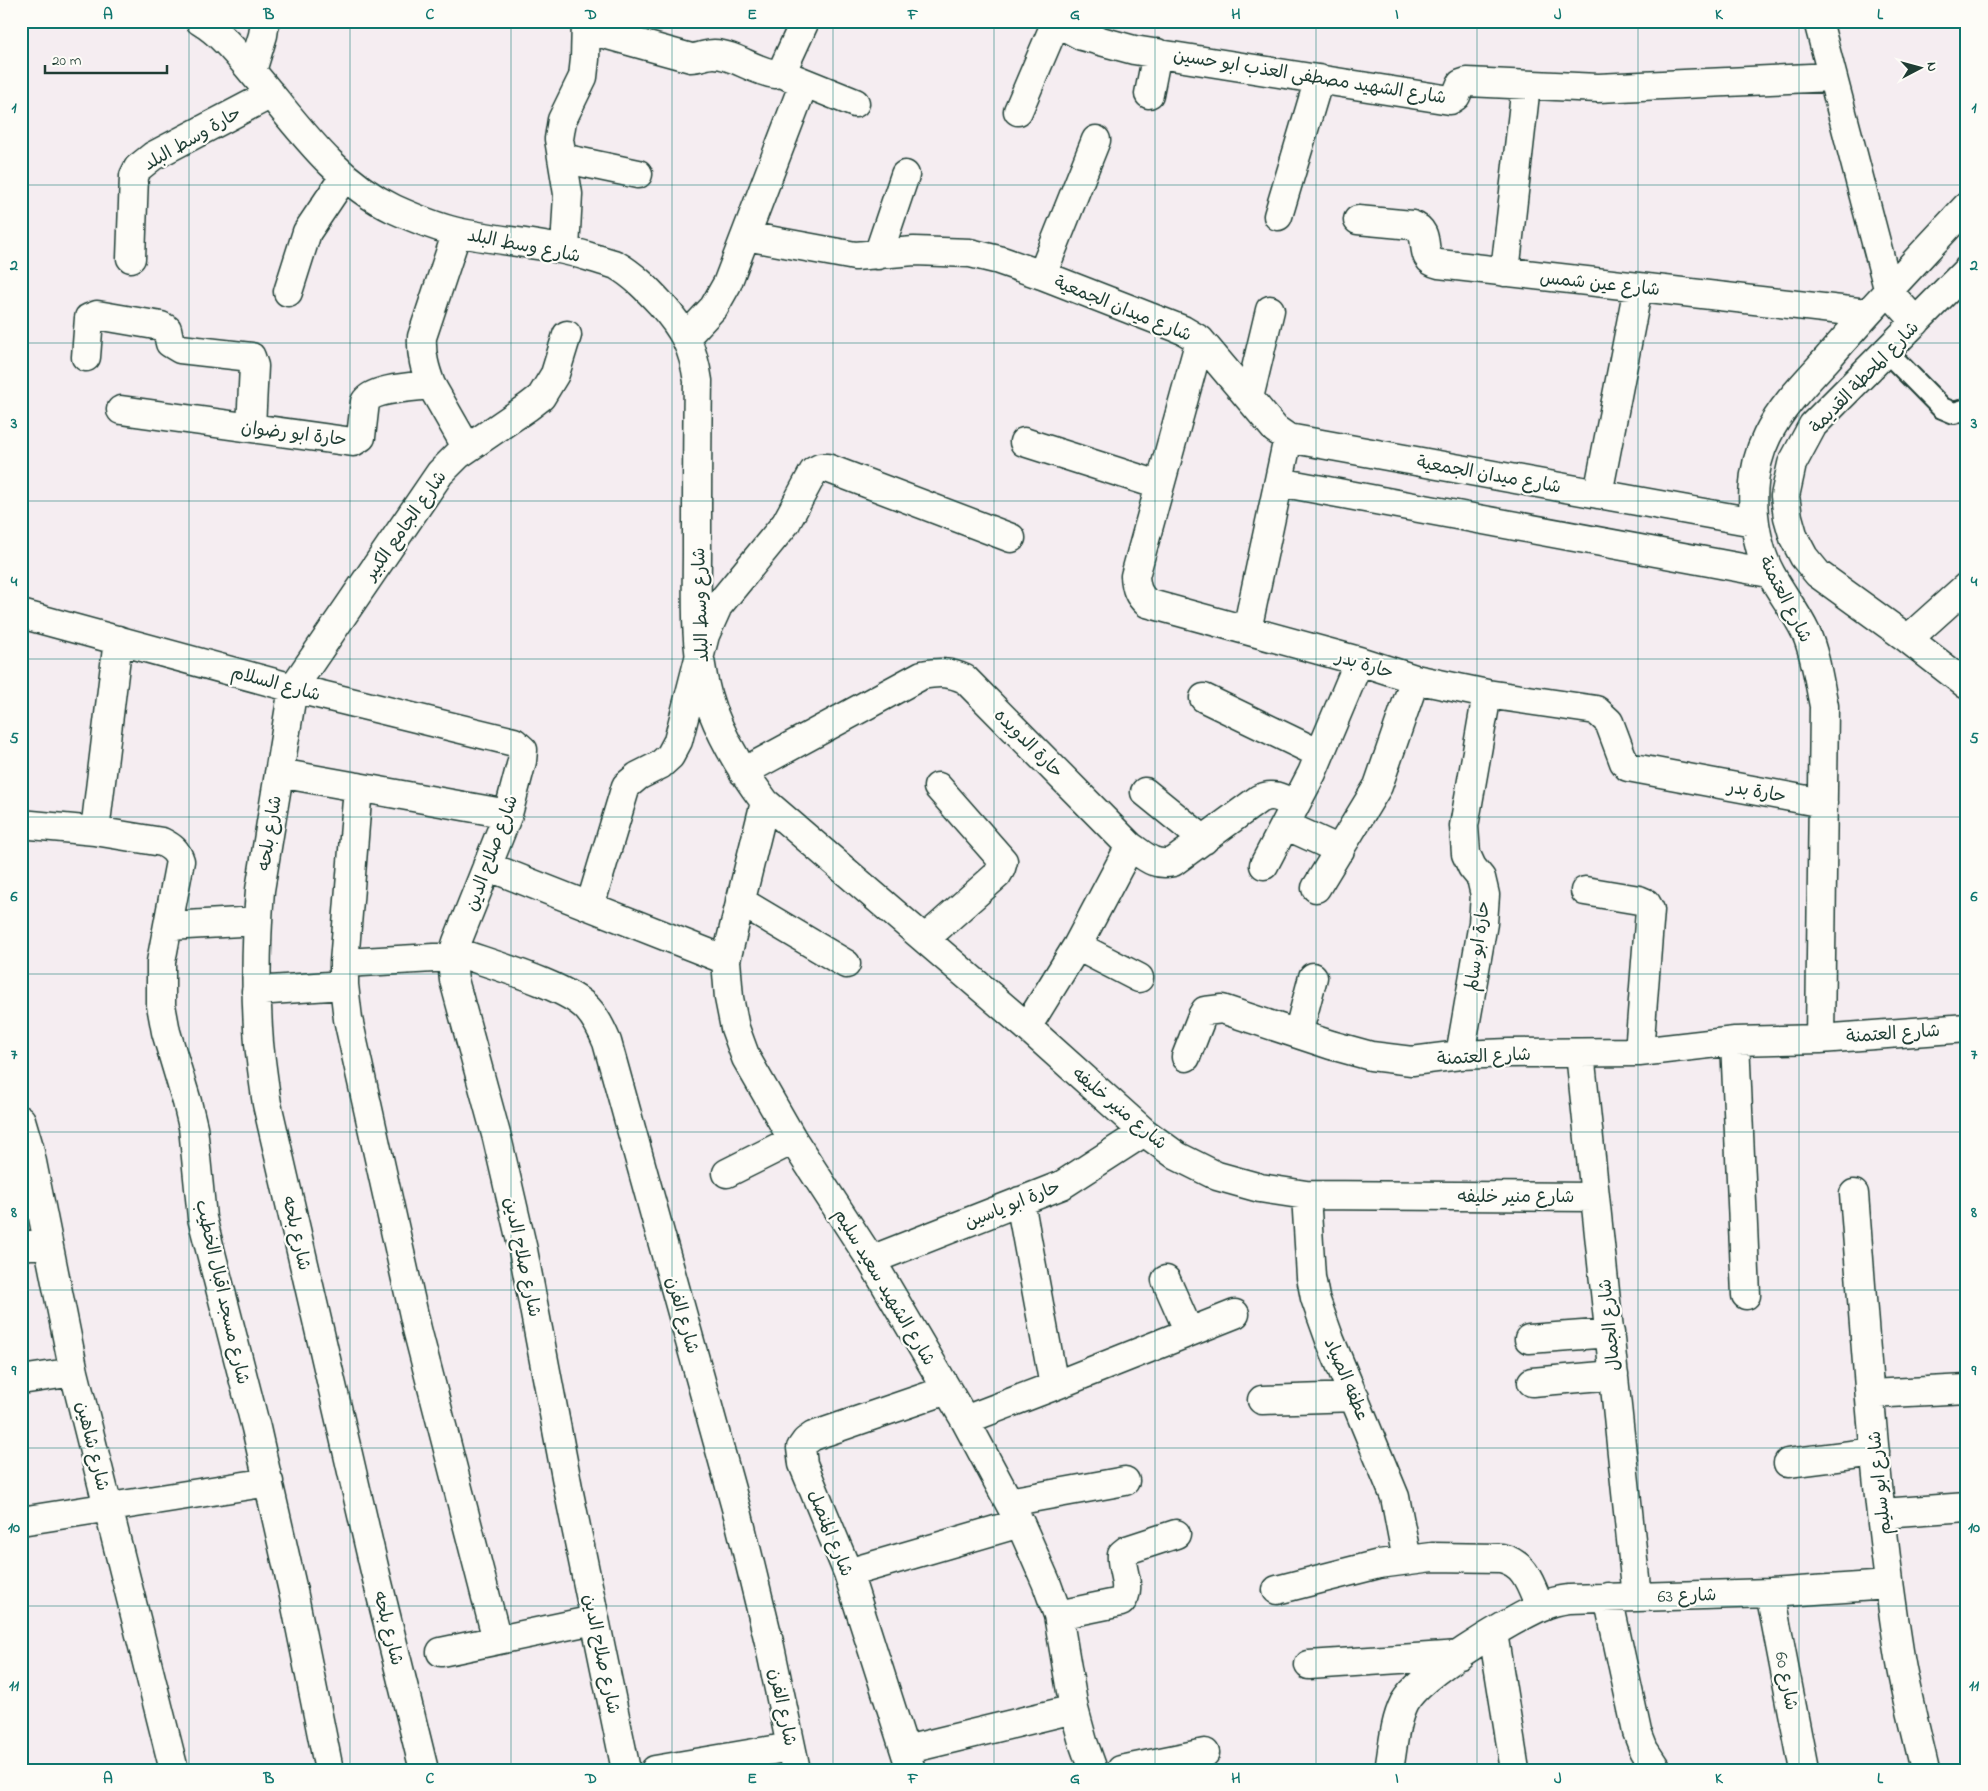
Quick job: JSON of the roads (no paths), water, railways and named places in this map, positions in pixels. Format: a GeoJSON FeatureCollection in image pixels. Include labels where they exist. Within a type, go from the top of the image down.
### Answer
{"type":"FeatureCollection","features":[{"type":"Feature","properties":{"kind":"street","name":"شارع وسط البلد"},"geometry":{"type":"LineString","coordinates":[[200,21],[224,41],[252,71],[344,178],[365,192],[392,208],[433,225],[457,232],[565,249],[615,265],[642,284],[665,308],[686,336],[694,358],[698,381],[697,630],[702,674],[712,709],[725,741],[743,772],[765,802]]}},
{"type":"Feature","properties":{"kind":"street"},"geometry":{"type":"LineString","coordinates":[[252,71],[263,35],[265,21]]}},
{"type":"Feature","properties":{"kind":"street"},"geometry":{"type":"LineString","coordinates":[[686,336],[708,314],[721,296],[746,236],[792,78],[805,21]]}},
{"type":"Feature","properties":{"kind":"street"},"geometry":{"type":"LineString","coordinates":[[1818,21],[1889,292],[1916,322]]}},
{"type":"Feature","properties":{"kind":"street"},"geometry":{"type":"LineString","coordinates":[[1018,111],[1055,22]]}},
{"type":"Feature","properties":{"kind":"street","name":"شارع الشهيد مصطفى العذب ابو حسين"},"geometry":{"type":"LineString","coordinates":[[1055,22],[1082,36],[1108,44],[1450,100],[1455,99],[1460,86],[1464,83],[1598,88],[1832,77]]}},
{"type":"Feature","properties":{"kind":"street"},"geometry":{"type":"LineString","coordinates":[[565,249],[568,194],[559,138],[562,120],[583,76],[586,59],[586,25],[691,58],[714,54],[770,73],[792,78],[855,103]]}},
{"type":"Feature","properties":{"kind":"street"},"geometry":{"type":"LineString","coordinates":[[1148,94],[1156,53]]}},
{"type":"Feature","properties":{"kind":"street"},"geometry":{"type":"LineString","coordinates":[[1278,216],[1319,79]]}},
{"type":"Feature","properties":{"kind":"street"},"geometry":{"type":"LineString","coordinates":[[1505,272],[1526,85]]}},
{"type":"Feature","properties":{"kind":"street","name":"حارة وسط البلد"},"geometry":{"type":"LineString","coordinates":[[131,258],[134,176],[138,168],[153,156],[271,94]]}},
{"type":"Feature","properties":{"kind":"street"},"geometry":{"type":"LineString","coordinates":[[1042,275],[1096,140]]}},
{"type":"Feature","properties":{"kind":"street"},"geometry":{"type":"LineString","coordinates":[[562,158],[638,174]]}},
{"type":"Feature","properties":{"kind":"street"},"geometry":{"type":"LineString","coordinates":[[878,255],[904,175]]}},
{"type":"Feature","properties":{"kind":"street"},"geometry":{"type":"LineString","coordinates":[[288,292],[307,232],[344,178]]}},
{"type":"Feature","properties":{"kind":"street","name":"شارع العتمنة"},"geometry":{"type":"LineString","coordinates":[[1820,1039],[1824,706],[1815,662],[1805,633],[1769,573],[1760,548],[1754,511],[1756,468],[1766,437],[1783,409],[1867,313],[1889,292],[1967,206]]}},
{"type":"Feature","properties":{"kind":"street","name":"شارع عين شمس"},"geometry":{"type":"LineString","coordinates":[[1358,220],[1419,227],[1423,232],[1425,253],[1433,263],[1867,313]]}},
{"type":"Feature","properties":{"kind":"street"},"geometry":{"type":"LineString","coordinates":[[457,232],[422,337],[423,362],[431,385],[467,448]]}},
{"type":"Feature","properties":{"kind":"street","name":"شارع ميدان الجمعية"},"geometry":{"type":"LineString","coordinates":[[746,236],[855,256],[914,251],[970,253],[999,260],[1042,275],[1183,330],[1200,340],[1275,429],[1288,438],[1598,494],[1754,511],[1785,496]]}},
{"type":"Feature","properties":{"kind":"street","name":"شارع المحطة القديمة"},"geometry":{"type":"LineString","coordinates":[[1966,691],[1908,639],[1818,574],[1804,557],[1794,538],[1785,496],[1792,464],[1813,425],[1967,270]]}},
{"type":"Feature","properties":{"kind":"street"},"geometry":{"type":"LineString","coordinates":[[1598,494],[1638,287]]}},
{"type":"Feature","properties":{"kind":"street"},"geometry":{"type":"LineString","coordinates":[[1248,398],[1270,310]]}},
{"type":"Feature","properties":{"kind":"street"},"geometry":{"type":"LineString","coordinates":[[86,357],[89,318],[96,315],[161,326],[167,329],[170,343],[180,350],[251,357],[254,366],[251,427]]}},
{"type":"Feature","properties":{"kind":"street","name":"شارع الجامع الكبير"},"geometry":{"type":"LineString","coordinates":[[293,688],[448,463],[541,397],[555,374],[567,335]]}},
{"type":"Feature","properties":{"kind":"street","name":"حارة بدر"},"geometry":{"type":"LineString","coordinates":[[1200,340],[1135,576],[1136,588],[1140,596],[1147,603],[1358,661],[1415,679],[1486,694],[1596,710],[1609,722],[1628,768],[1823,803]]}},
{"type":"Feature","properties":{"kind":"street","name":"حارة ابو رضوان"},"geometry":{"type":"LineString","coordinates":[[122,410],[353,442],[361,437],[365,402],[368,397],[379,393],[431,385]]}},
{"type":"Feature","properties":{"kind":"street"},"geometry":{"type":"LineString","coordinates":[[1247,630],[1288,438]]}},
{"type":"Feature","properties":{"kind":"street"},"geometry":{"type":"LineString","coordinates":[[1024,442],[1159,485]]}},
{"type":"Feature","properties":{"kind":"street"},"geometry":{"type":"LineString","coordinates":[[590,906],[626,786],[638,776],[650,772],[660,765],[670,756],[678,741],[705,635],[718,606],[786,523],[814,471],[820,468],[833,470],[1011,538]]}},
{"type":"Feature","properties":{"kind":"street"},"geometry":{"type":"LineString","coordinates":[[1279,482],[1769,573]]}},
{"type":"Feature","properties":{"kind":"street"},"geometry":{"type":"LineString","coordinates":[[1908,639],[1967,586]]}},
{"type":"Feature","properties":{"kind":"street","name":"شارع السلام"},"geometry":{"type":"LineString","coordinates":[[21,614],[293,688],[514,742],[523,750],[523,756]]}},
{"type":"Feature","properties":{"kind":"street"},"geometry":{"type":"LineString","coordinates":[[95,831],[118,640]]}},
{"type":"Feature","properties":{"kind":"street"},"geometry":{"type":"LineString","coordinates":[[1264,865],[1320,754],[1358,661]]}},
{"type":"Feature","properties":{"kind":"street","name":"حارة الدويده"},"geometry":{"type":"LineString","coordinates":[[743,772],[922,675],[936,672],[952,673],[965,679],[1130,846],[1152,862],[1163,864],[1174,862],[1266,795],[1280,797],[1290,815]]}},
{"type":"Feature","properties":{"kind":"street"},"geometry":{"type":"LineString","coordinates":[[1316,888],[1378,786],[1415,679]]}},
{"type":"Feature","properties":{"kind":"street","name":"شارع بلحه"},"geometry":{"type":"LineString","coordinates":[[293,688],[260,890],[256,991],[259,1044],[267,1104],[374,1566],[424,1770]]}},
{"type":"Feature","properties":{"kind":"street","name":"حارة ابو سالم"},"geometry":{"type":"LineString","coordinates":[[1460,1055],[1483,924],[1484,895],[1481,878],[1472,867],[1466,854],[1464,826],[1486,694]]}},
{"type":"Feature","properties":{"kind":"street"},"geometry":{"type":"LineString","coordinates":[[1204,698],[1320,754]]}},
{"type":"Feature","properties":{"kind":"street","name":"شارع صلاح الدين"},"geometry":{"type":"LineString","coordinates":[[523,756],[508,814],[453,954],[454,980],[497,1138],[523,1250],[594,1620],[626,1770]]}},
{"type":"Feature","properties":{"kind":"street"},"geometry":{"type":"LineString","coordinates":[[279,773],[508,814]]}},
{"type":"Feature","properties":{"kind":"street"},"geometry":{"type":"LineString","coordinates":[[358,787],[344,974],[355,1053],[417,1328],[497,1640]]}},
{"type":"Feature","properties":{"kind":"street"},"geometry":{"type":"LineString","coordinates":[[925,940],[997,875],[1002,861],[938,787]]}},
{"type":"Feature","properties":{"kind":"street"},"geometry":{"type":"LineString","coordinates":[[1145,792],[1204,840]]}},
{"type":"Feature","properties":{"kind":"street","name":"شارع الشهيد سعيد سليم"},"geometry":{"type":"LineString","coordinates":[[765,802],[726,960],[735,1028],[746,1058],[793,1140],[871,1260],[965,1420],[1014,1512],[1046,1582],[1058,1616],[1074,1709],[1093,1770]]}},
{"type":"Feature","properties":{"kind":"street","name":"شارع منير خليفه"},"geometry":{"type":"LineString","coordinates":[[765,802],[1027,1027],[1144,1132],[1177,1156],[1217,1176],[1260,1188],[1306,1195],[1595,1197]]}},
{"type":"Feature","properties":{"kind":"street"},"geometry":{"type":"LineString","coordinates":[[1290,815],[1340,850]]}},
{"type":"Feature","properties":{"kind":"street","name":"شارع مسجد اقبال الخطيب"},"geometry":{"type":"LineString","coordinates":[[21,824],[95,831],[162,842],[178,852],[180,861],[161,962],[161,1005],[166,1032],[188,1102],[193,1127],[202,1218],[269,1482],[330,1770]]}},
{"type":"Feature","properties":{"kind":"street"},"geometry":{"type":"LineString","coordinates":[[1027,1027],[1077,946],[1130,846]]}},
{"type":"Feature","properties":{"kind":"street"},"geometry":{"type":"LineString","coordinates":[[487,866],[726,960]]}},
{"type":"Feature","properties":{"kind":"street"},"geometry":{"type":"LineString","coordinates":[[1585,890],[1639,900],[1646,903],[1650,910],[1639,1052]]}},
{"type":"Feature","properties":{"kind":"street"},"geometry":{"type":"LineString","coordinates":[[740,901],[846,964]]}},
{"type":"Feature","properties":{"kind":"street"},"geometry":{"type":"LineString","coordinates":[[169,926],[258,922]]}},
{"type":"Feature","properties":{"kind":"street"},"geometry":{"type":"LineString","coordinates":[[1077,946],[1139,978]]}},
{"type":"Feature","properties":{"kind":"street"},"geometry":{"type":"LineString","coordinates":[[256,991],[453,954]]}},
{"type":"Feature","properties":{"kind":"street","name":"شارع الفرن"},"geometry":{"type":"LineString","coordinates":[[453,954],[572,995],[587,1008],[599,1024],[607,1042],[738,1515],[769,1642],[793,1758]]}},
{"type":"Feature","properties":{"kind":"street"},"geometry":{"type":"LineString","coordinates":[[1298,1034],[1313,977]]}},
{"type":"Feature","properties":{"kind":"street","name":"شارع العتمنة"},"geometry":{"type":"LineString","coordinates":[[1186,1057],[1202,1016],[1206,1011],[1213,1009],[1222,1009],[1371,1056],[1412,1061],[1460,1055],[1639,1052],[1735,1041],[1820,1039],[1967,1028]]}},
{"type":"Feature","properties":{"kind":"street"},"geometry":{"type":"LineString","coordinates":[[1735,1041],[1746,1295]]}},
{"type":"Feature","properties":{"kind":"street","name":"شارع الجمال"},"geometry":{"type":"LineString","coordinates":[[1580,1053],[1637,1597]]}},
{"type":"Feature","properties":{"kind":"street","name":"شارع شاهين"},"geometry":{"type":"LineString","coordinates":[[21,1120],[29,1148],[74,1372],[174,1770]]}},
{"type":"Feature","properties":{"kind":"street","name":"حارة ابو ياسين"},"geometry":{"type":"LineString","coordinates":[[871,1260],[1062,1185],[1144,1132]]}},
{"type":"Feature","properties":{"kind":"street"},"geometry":{"type":"LineString","coordinates":[[727,1173],[793,1140]]}},
{"type":"Feature","properties":{"kind":"street","name":"شارع ابو سليم"},"geometry":{"type":"LineString","coordinates":[[1854,1194],[1875,1452],[1889,1585],[1899,1654],[1925,1770]]}},
{"type":"Feature","properties":{"kind":"street","name":"عطفه الصياد"},"geometry":{"type":"LineString","coordinates":[[1306,1195],[1314,1298],[1398,1507],[1407,1560]]}},
{"type":"Feature","properties":{"kind":"street"},"geometry":{"type":"LineString","coordinates":[[1020,1201],[1054,1386]]}},
{"type":"Feature","properties":{"kind":"street"},"geometry":{"type":"LineString","coordinates":[[21,1246],[48,1243]]}},
{"type":"Feature","properties":{"kind":"street"},"geometry":{"type":"LineString","coordinates":[[1166,1280],[1189,1332]]}},
{"type":"Feature","properties":{"kind":"street"},"geometry":{"type":"LineString","coordinates":[[965,1420],[1235,1314]]}},
{"type":"Feature","properties":{"kind":"street"},"geometry":{"type":"LineString","coordinates":[[1529,1340],[1610,1333]]}},
{"type":"Feature","properties":{"kind":"street"},"geometry":{"type":"LineString","coordinates":[[21,1380],[74,1372]]}},
{"type":"Feature","properties":{"kind":"street"},"geometry":{"type":"LineString","coordinates":[[1532,1382],[1614,1376]]}},
{"type":"Feature","properties":{"kind":"street"},"geometry":{"type":"LineString","coordinates":[[1870,1394],[1967,1389]]}},
{"type":"Feature","properties":{"kind":"street","name":"شارع المنصل"},"geometry":{"type":"LineString","coordinates":[[908,1760],[848,1573],[803,1464],[801,1448],[813,1436],[947,1390]]}},
{"type":"Feature","properties":{"kind":"street"},"geometry":{"type":"LineString","coordinates":[[1262,1400],[1355,1398]]}},
{"type":"Feature","properties":{"kind":"street"},"geometry":{"type":"LineString","coordinates":[[1788,1463],[1875,1452]]}},
{"type":"Feature","properties":{"kind":"street"},"geometry":{"type":"LineString","coordinates":[[848,1573],[1014,1512],[1125,1481]]}},
{"type":"Feature","properties":{"kind":"street"},"geometry":{"type":"LineString","coordinates":[[21,1520],[269,1482]]}},
{"type":"Feature","properties":{"kind":"street"},"geometry":{"type":"LineString","coordinates":[[1882,1512],[1967,1506]]}},
{"type":"Feature","properties":{"kind":"street"},"geometry":{"type":"LineString","coordinates":[[1058,1616],[1121,1602],[1126,1597],[1127,1590],[1121,1561],[1122,1554],[1127,1550],[1176,1534]]}},
{"type":"Feature","properties":{"kind":"street"},"geometry":{"type":"LineString","coordinates":[[1277,1590],[1379,1564],[1432,1557],[1501,1558],[1511,1560],[1519,1565],[1540,1607]]}},
{"type":"Feature","properties":{"kind":"street","name":"شارع 63"},"geometry":{"type":"LineString","coordinates":[[1389,1770],[1396,1728],[1404,1703],[1420,1683],[1493,1633],[1540,1607],[1569,1598],[1770,1593],[1889,1585]]}},
{"type":"Feature","properties":{"kind":"street","name":"شارع 60"},"geometry":{"type":"LineString","coordinates":[[1770,1593],[1804,1770]]}},
{"type":"Feature","properties":{"kind":"street"},"geometry":{"type":"LineString","coordinates":[[1608,1597],[1637,1732],[1644,1750],[1656,1770]]}},
{"type":"Feature","properties":{"kind":"street"},"geometry":{"type":"LineString","coordinates":[[441,1652],[594,1620]]}},
{"type":"Feature","properties":{"kind":"street"},"geometry":{"type":"LineString","coordinates":[[1493,1633],[1515,1770]]}},
{"type":"Feature","properties":{"kind":"street"},"geometry":{"type":"LineString","coordinates":[[1309,1665],[1460,1655]]}},
{"type":"Feature","properties":{"kind":"street"},"geometry":{"type":"LineString","coordinates":[[908,1760],[1074,1709]]}},
{"type":"Feature","properties":{"kind":"street"},"geometry":{"type":"LineString","coordinates":[[1121,1770],[1204,1753]]}},
{"type":"Feature","properties":{"kind":"street"},"geometry":{"type":"LineString","coordinates":[[656,1770],[793,1758]]}},
{"type":"Feature","properties":{"kind":"lane"},"geometry":{"type":"LineString","coordinates":[[1887,352],[1942,408],[1954,413],[1967,409]]}}]}
